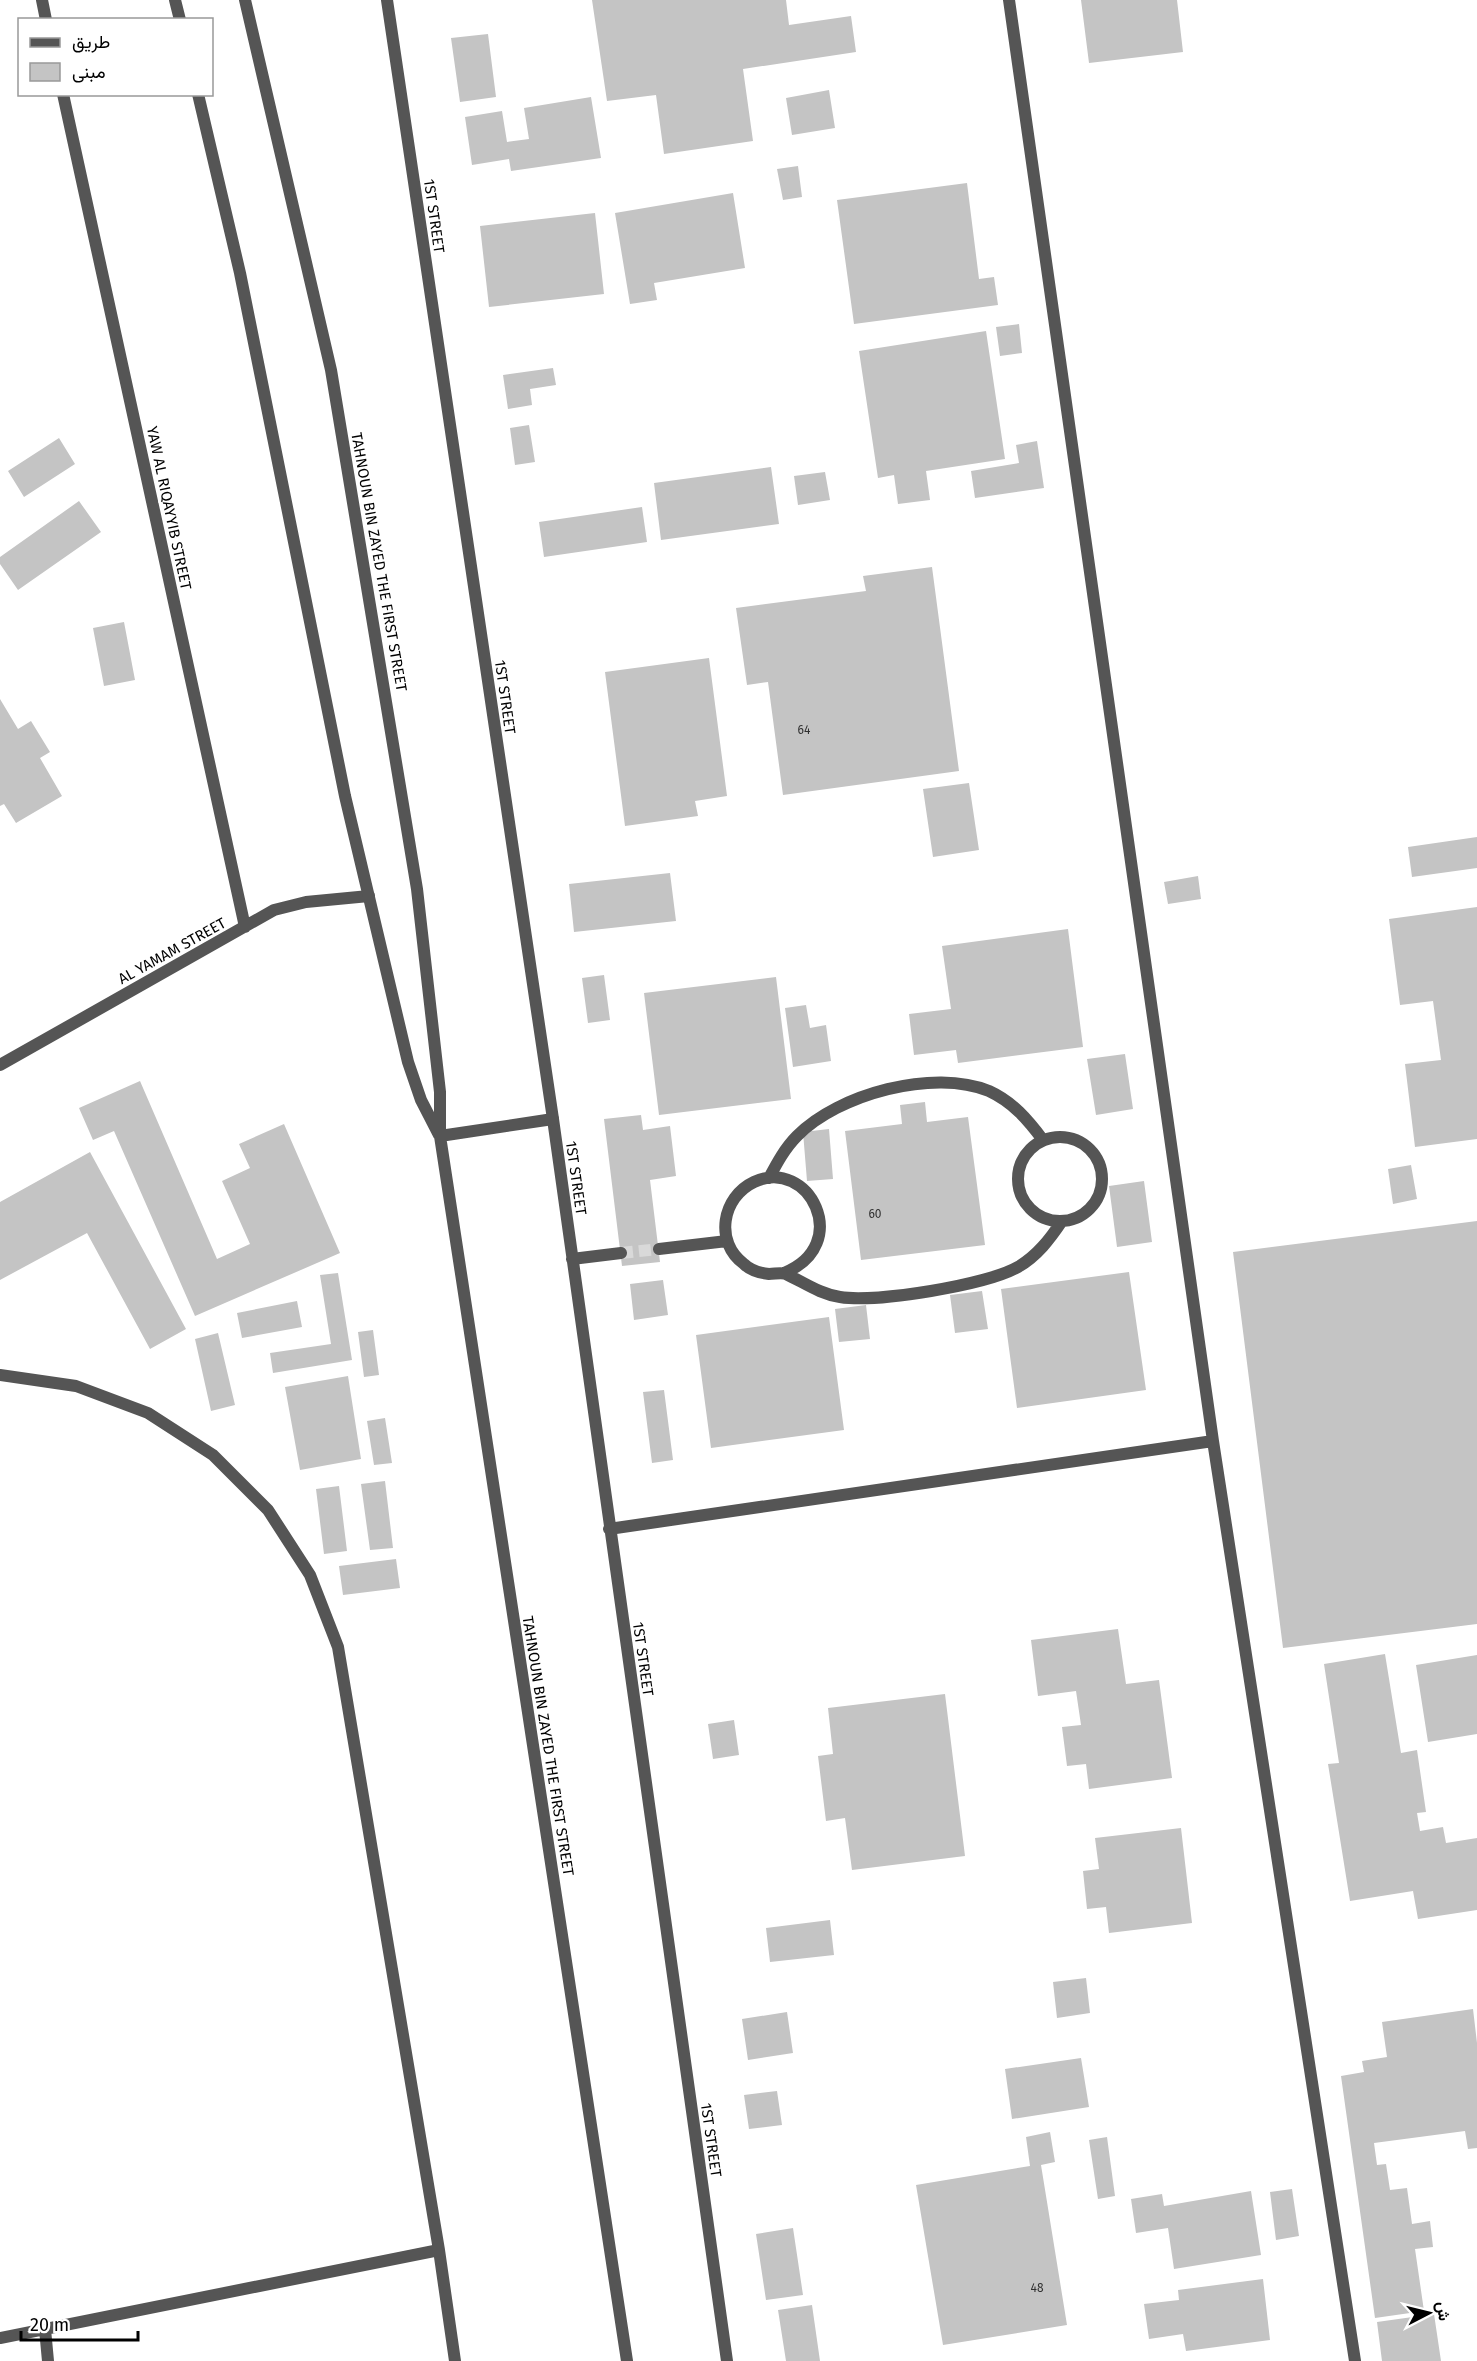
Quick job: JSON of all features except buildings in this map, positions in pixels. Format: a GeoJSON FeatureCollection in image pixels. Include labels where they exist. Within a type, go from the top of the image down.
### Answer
{"type":"FeatureCollection","features":[{"type":"Feature","properties":{"kind":"street"},"geometry":{"type":"LineString","coordinates":[[42,0],[46,18]]}},
{"type":"Feature","properties":{"kind":"street"},"geometry":{"type":"LineString","coordinates":[[175,0],[180,18]]}},
{"type":"Feature","properties":{"kind":"street","name":"TAHNOUN BIN ZAYED THE FIRST STREET"},"geometry":{"type":"LineString","coordinates":[[245,0],[331,370],[417,889],[439,1081],[440,1136],[627,2361]]}},
{"type":"Feature","properties":{"kind":"street","name":"1ST STREET"},"geometry":{"type":"LineString","coordinates":[[387,0],[553,1119],[727,2361]]}},
{"type":"Feature","properties":{"kind":"street"},"geometry":{"type":"LineString","coordinates":[[1009,0],[1213,1441],[1355,2361]]}},
{"type":"Feature","properties":{"kind":"street","name":"YAW AL RIQAYYIB STREET"},"geometry":{"type":"LineString","coordinates":[[63,96],[245,927]]}},
{"type":"Feature","properties":{"kind":"street","name":"TAHNOUN BIN ZAYED THE FIRST STREET"},"geometry":{"type":"LineString","coordinates":[[198,96],[240,273],[345,796],[408,1062],[421,1100],[440,1136]]}},
{"type":"Feature","properties":{"kind":"street","name":"AL YAMAM STREET"},"geometry":{"type":"LineString","coordinates":[[0,1065],[274,910],[306,902],[369,896]]}},
{"type":"Feature","properties":{"kind":"street"},"geometry":{"type":"LineString","coordinates":[[768,1178],[781,1156],[797,1136],[816,1120],[837,1107],[860,1098],[889,1089],[918,1084],[948,1082],[970,1085],[990,1092],[1009,1103],[1026,1117],[1043,1140]]}},
{"type":"Feature","properties":{"kind":"street"},"geometry":{"type":"LineString","coordinates":[[440,1136],[553,1119]]}},
{"type":"Feature","properties":{"kind":"street"},"geometry":{"type":"LineString","coordinates":[[1058,1137],[1072,1139],[1085,1145],[1095,1156],[1101,1170],[1101,1184],[1093,1204],[1076,1218],[1062,1221],[1047,1220],[1034,1213],[1024,1202],[1018,1188],[1018,1173],[1022,1160],[1031,1148],[1043,1140],[1058,1137]]}},
{"type":"Feature","properties":{"kind":"street"},"geometry":{"type":"LineString","coordinates":[[768,1178],[783,1178],[808,1193],[816,1204],[820,1218],[820,1233],[816,1246],[797,1268],[784,1273],[770,1274],[756,1271],[743,1264],[733,1253],[727,1241],[726,1212],[733,1199],[754,1181],[768,1178]]}},
{"type":"Feature","properties":{"kind":"street"},"geometry":{"type":"LineString","coordinates":[[784,1273],[820,1292],[861,1299],[881,1298],[979,1281],[1000,1276],[1019,1266],[1050,1239],[1062,1221]]}},
{"type":"Feature","properties":{"kind":"street"},"geometry":{"type":"LineString","coordinates":[[659,1249],[727,1241]]}},
{"type":"Feature","properties":{"kind":"street"},"geometry":{"type":"LineString","coordinates":[[572,1259],[621,1253]]}},
{"type":"Feature","properties":{"kind":"street"},"geometry":{"type":"LineString","coordinates":[[0,1375],[76,1386],[148,1413],[195,1443],[213,1455],[268,1510],[310,1575],[338,1647],[439,2250],[455,2361]]}},
{"type":"Feature","properties":{"kind":"street"},"geometry":{"type":"LineString","coordinates":[[609,1529],[1213,1441]]}},
{"type":"Feature","properties":{"kind":"street"},"geometry":{"type":"LineString","coordinates":[[0,2338],[439,2250]]}},
{"type":"Feature","properties":{"kind":"street"},"geometry":{"type":"LineString","coordinates":[[45,2329],[48,2361]]}},
{"type":"Feature","properties":{"kind":"tunnel"},"geometry":{"type":"LineString","coordinates":[[621,1253],[659,1249]]}}]}
